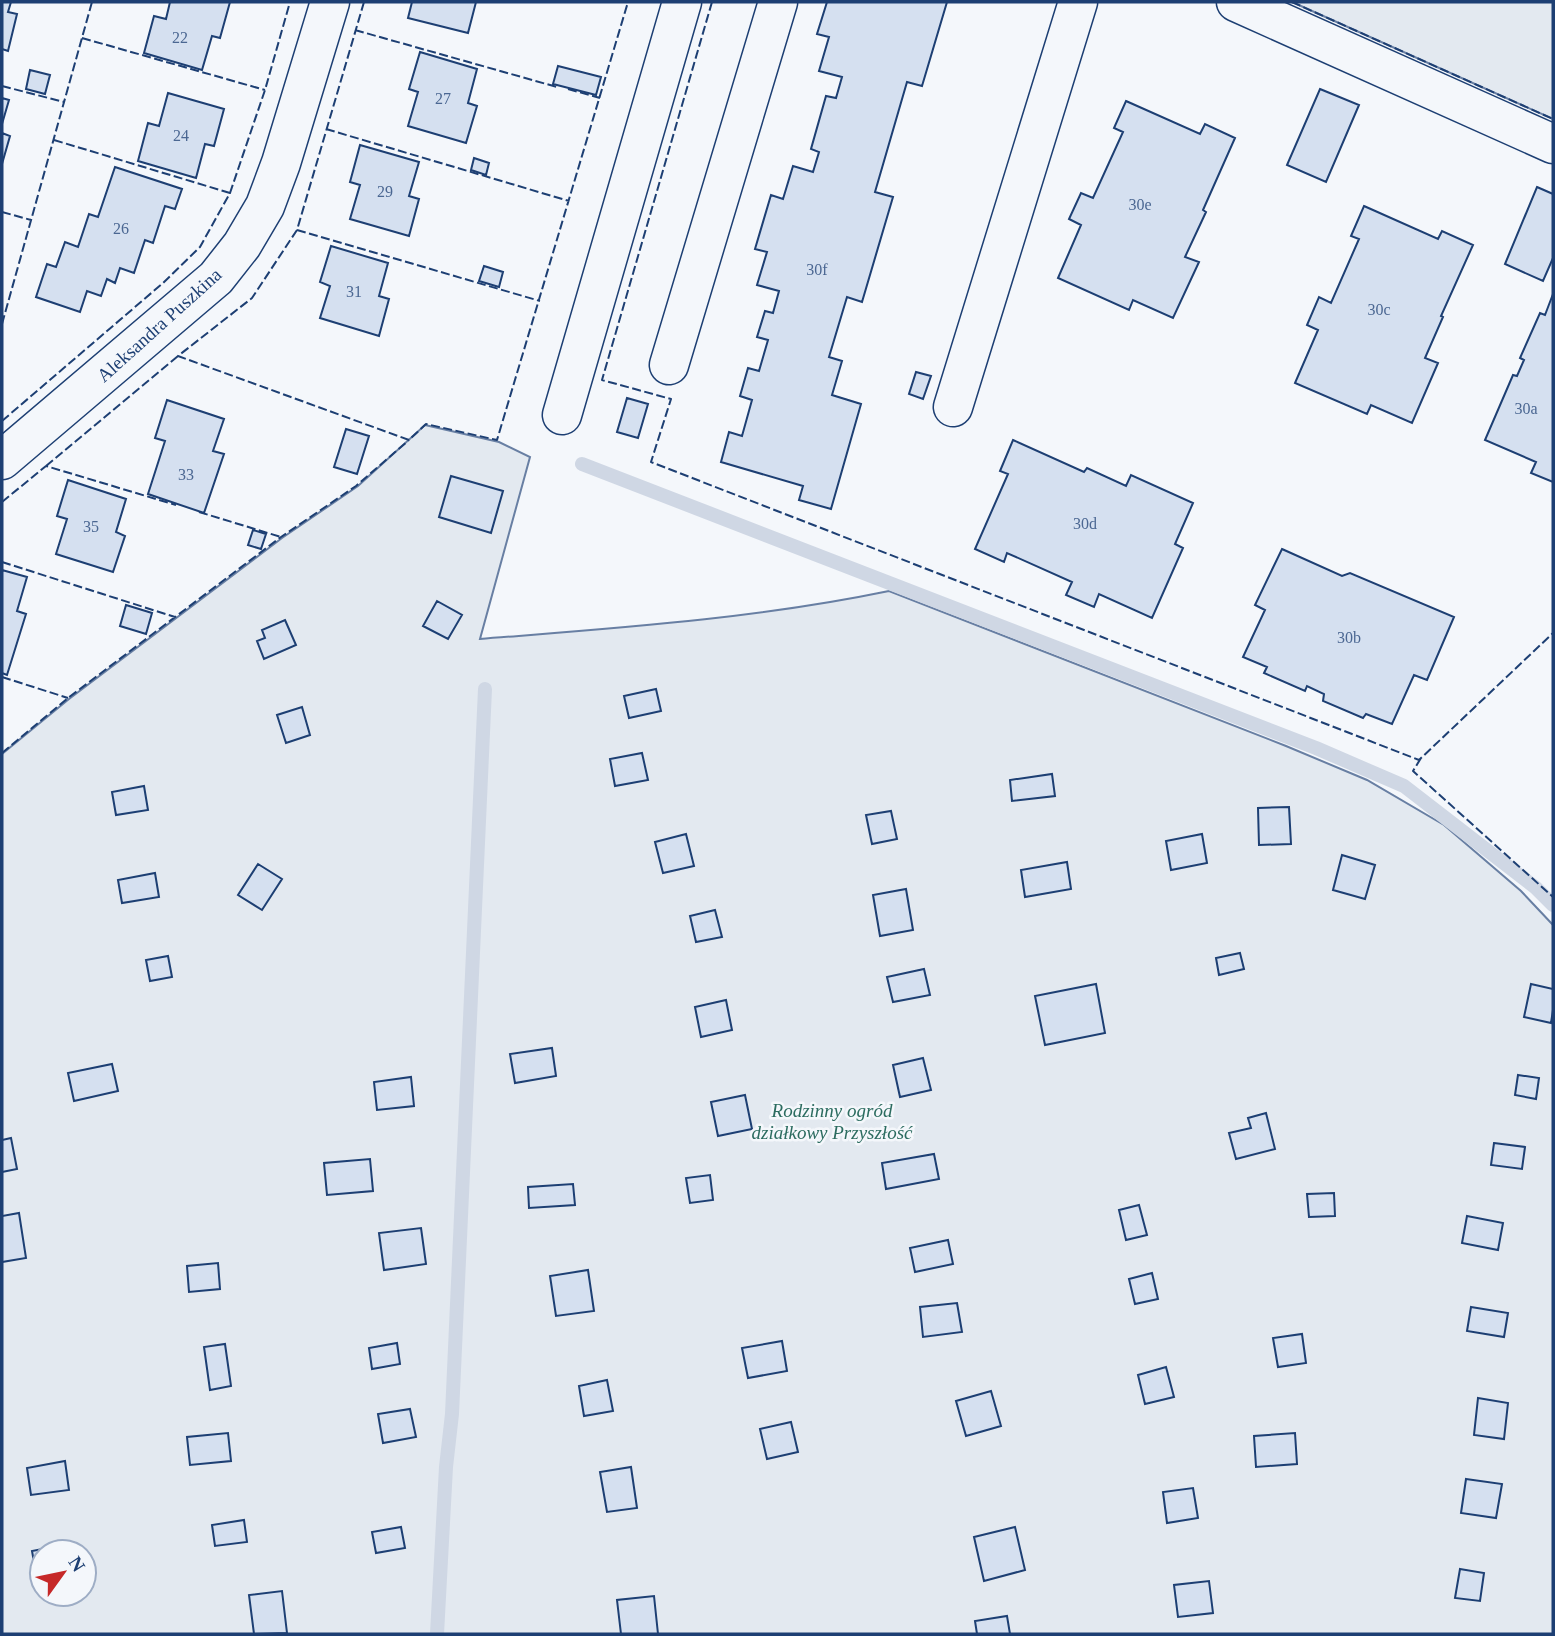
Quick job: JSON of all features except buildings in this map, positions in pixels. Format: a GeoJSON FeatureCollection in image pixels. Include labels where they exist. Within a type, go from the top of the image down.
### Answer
{"type":"FeatureCollection","features":[{"type":"Feature","properties":{"kind":"street","name":"Aleksandra Puszkina"},"geometry":{"type":"LineString","coordinates":[[2,460],[216,278],[243,245],[265,206],[281,163],[330,2]]}},
{"type":"Feature","properties":{"kind":"street"},"geometry":{"type":"LineString","coordinates":[[562,415],[682,2]]}},
{"type":"Feature","properties":{"kind":"street"},"geometry":{"type":"LineString","coordinates":[[669,365],[778,2]]}},
{"type":"Feature","properties":{"kind":"street"},"geometry":{"type":"LineString","coordinates":[[953,407],[1078,2]]}},
{"type":"Feature","properties":{"kind":"street"},"geometry":{"type":"LineString","coordinates":[[1236,2],[1553,145]]}},
{"type":"Feature","properties":{"kind":"green space"},"geometry":{"type":"Polygon","coordinates":[[[1292,2],[1553,2],[1553,119],[1292,2]]]}},
{"type":"Feature","properties":{"kind":"green space","name":"Rodzinny ogród działkowy Przyszłość"},"geometry":{"type":"Polygon","coordinates":[[[425,425],[499,442],[530,457],[480,639],[736,616],[889,591],[1367,780],[1444,825],[1521,891],[1553,925],[1553,1634],[2,1634],[2,754],[69,699],[282,538],[358,486],[425,425]]]}},
{"type":"Feature","properties":{"kind":"waterway"},"geometry":{"type":"LineString","coordinates":[[582,464],[1316,748],[1404,786],[1536,888],[1553,905]]}},
{"type":"Feature","properties":{"kind":"waterway"},"geometry":{"type":"LineString","coordinates":[[437,1634],[446,1467],[452,1414],[485,689]]}},
{"type":"Feature","properties":{"kind":"fence"},"geometry":{"type":"LineString","coordinates":[[2,324],[92,2]]}},
{"type":"Feature","properties":{"kind":"fence"},"geometry":{"type":"LineString","coordinates":[[2,421],[163,283],[200,247],[230,193],[265,90],[290,2]]}},
{"type":"Feature","properties":{"kind":"fence"},"geometry":{"type":"LineString","coordinates":[[364,2],[297,230],[252,298],[178,356],[409,440],[426,424],[497,440],[628,2]]}},
{"type":"Feature","properties":{"kind":"fence"},"geometry":{"type":"LineString","coordinates":[[712,2],[602,380],[671,399],[651,462],[1419,760],[1553,633]]}},
{"type":"Feature","properties":{"kind":"fence"},"geometry":{"type":"LineString","coordinates":[[1292,2],[1553,119]]}},
{"type":"Feature","properties":{"kind":"fence"},"geometry":{"type":"LineString","coordinates":[[355,30],[557,87]]}},
{"type":"Feature","properties":{"kind":"fence"},"geometry":{"type":"LineString","coordinates":[[82,38],[265,90]]}},
{"type":"Feature","properties":{"kind":"fence"},"geometry":{"type":"LineString","coordinates":[[2,86],[64,102]]}},
{"type":"Feature","properties":{"kind":"fence"},"geometry":{"type":"LineString","coordinates":[[568,89],[600,98]]}},
{"type":"Feature","properties":{"kind":"fence"},"geometry":{"type":"LineString","coordinates":[[326,129],[569,201]]}},
{"type":"Feature","properties":{"kind":"fence"},"geometry":{"type":"LineString","coordinates":[[54,140],[230,193]]}},
{"type":"Feature","properties":{"kind":"fence"},"geometry":{"type":"LineString","coordinates":[[2,212],[31,220]]}},
{"type":"Feature","properties":{"kind":"fence"},"geometry":{"type":"LineString","coordinates":[[297,230],[540,301]]}},
{"type":"Feature","properties":{"kind":"fence"},"geometry":{"type":"LineString","coordinates":[[46,466],[178,356]]}},
{"type":"Feature","properties":{"kind":"fence"},"geometry":{"type":"LineString","coordinates":[[2,753],[68,698],[281,537],[356,486],[409,440]]}},
{"type":"Feature","properties":{"kind":"fence"},"geometry":{"type":"LineString","coordinates":[[2,502],[46,466],[176,505]]}},
{"type":"Feature","properties":{"kind":"fence"},"geometry":{"type":"LineString","coordinates":[[199,512],[281,537]]}},
{"type":"Feature","properties":{"kind":"fence"},"geometry":{"type":"LineString","coordinates":[[2,562],[175,617]]}},
{"type":"Feature","properties":{"kind":"fence"},"geometry":{"type":"LineString","coordinates":[[2,677],[68,698]]}},
{"type":"Feature","properties":{"kind":"fence"},"geometry":{"type":"LineString","coordinates":[[1421,758],[1413,771],[1553,897]]}}]}
